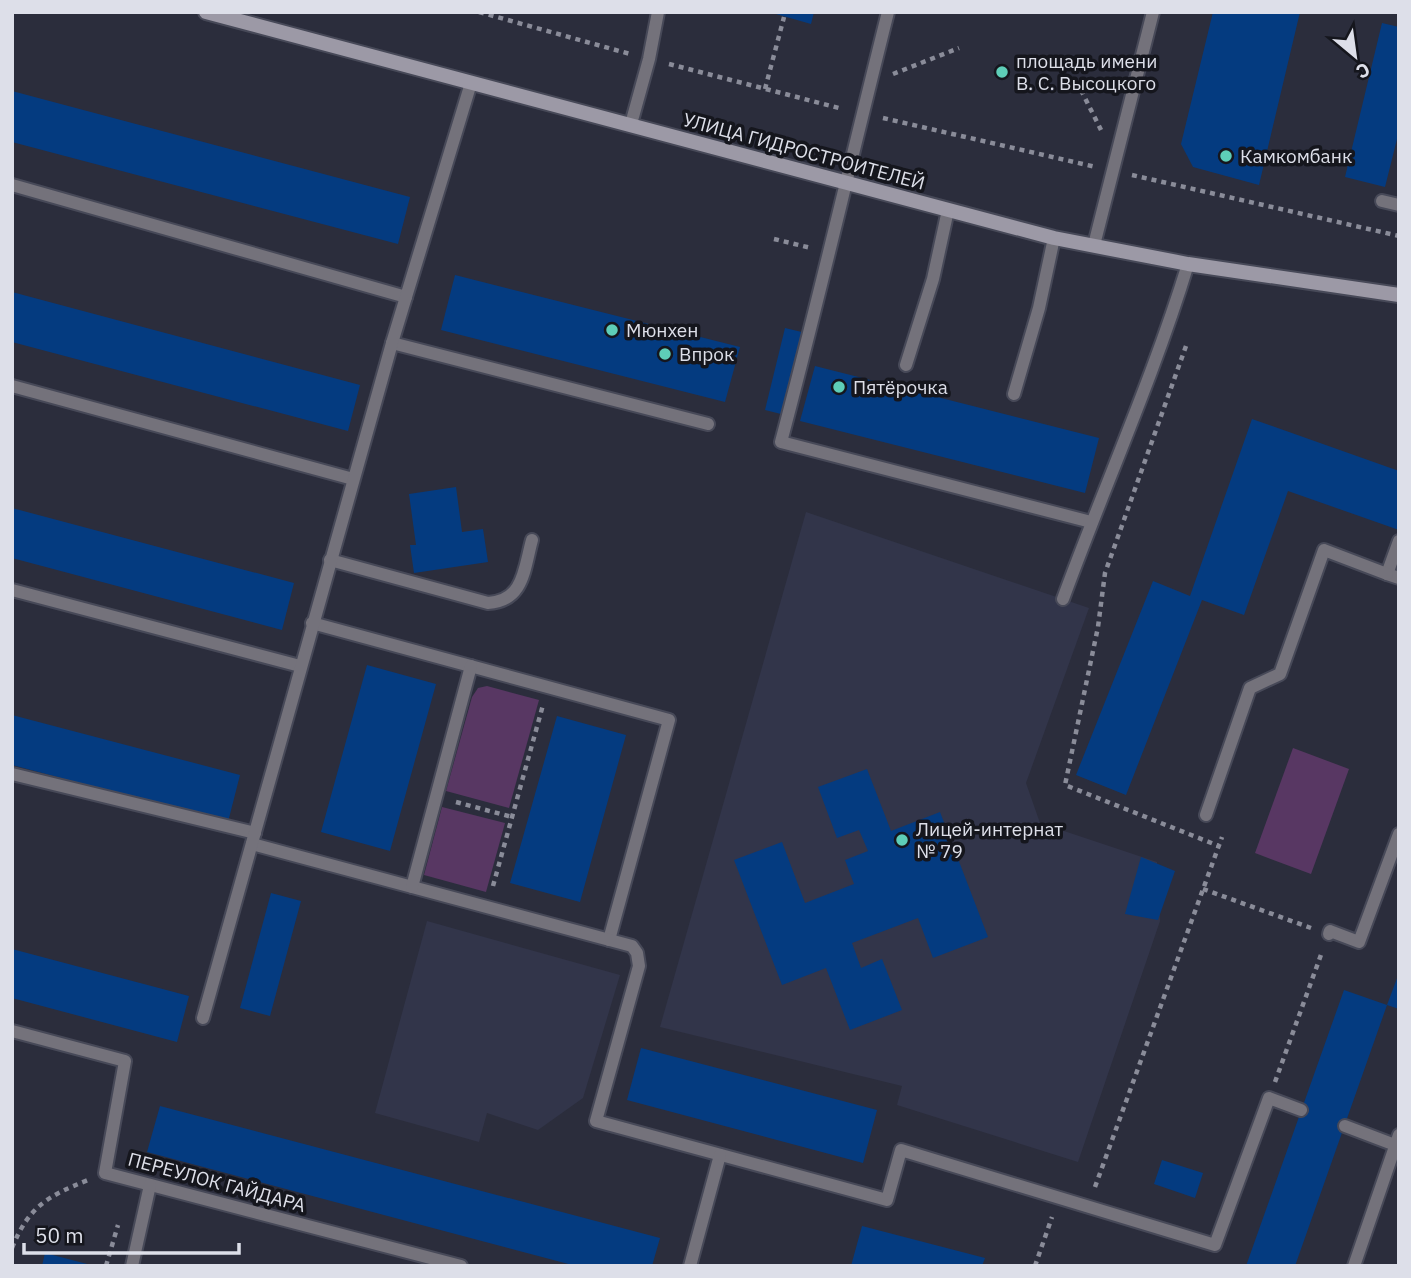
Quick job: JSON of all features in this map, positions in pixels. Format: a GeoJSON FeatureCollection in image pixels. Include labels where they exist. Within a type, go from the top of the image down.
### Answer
{"type":"FeatureCollection","features":[{"type":"Feature","properties":{"kind":"main road","name":"УЛИЦА ГИДРОСТРОИТЕЛЕЙ"},"geometry":{"type":"LineString","coordinates":[[206,12],[1054,237],[1188,264],[1399,295]]}},
{"type":"Feature","properties":{"kind":"lane"},"geometry":{"type":"LineString","coordinates":[[631,124],[649,59],[658,12]]}},
{"type":"Feature","properties":{"kind":"lane"},"geometry":{"type":"LineString","coordinates":[[888,12],[845,182],[831,252],[781,442],[1091,522]]}},
{"type":"Feature","properties":{"kind":"lane"},"geometry":{"type":"LineString","coordinates":[[1094,245],[1153,12]]}},
{"type":"Feature","properties":{"kind":"lane"},"geometry":{"type":"LineString","coordinates":[[203,1018],[353,479],[471,83]]}},
{"type":"Feature","properties":{"kind":"lane"},"geometry":{"type":"LineString","coordinates":[[12,185],[406,298]]}},
{"type":"Feature","properties":{"kind":"lane"},"geometry":{"type":"LineString","coordinates":[[1382,201],[1399,205]]}},
{"type":"Feature","properties":{"kind":"lane"},"geometry":{"type":"LineString","coordinates":[[906,365],[933,279],[948,209]]}},
{"type":"Feature","properties":{"kind":"lane"},"geometry":{"type":"LineString","coordinates":[[1014,394],[1040,308],[1054,237]]}},
{"type":"Feature","properties":{"kind":"lane"},"geometry":{"type":"LineString","coordinates":[[1063,599],[1091,522],[1165,340],[1188,264]]}},
{"type":"Feature","properties":{"kind":"lane"},"geometry":{"type":"LineString","coordinates":[[392,343],[708,424]]}},
{"type":"Feature","properties":{"kind":"lane"},"geometry":{"type":"LineString","coordinates":[[12,386],[353,479]]}},
{"type":"Feature","properties":{"kind":"lane"},"geometry":{"type":"LineString","coordinates":[[330,560],[488,603],[499,602],[507,600],[519,589],[532,540]]}},
{"type":"Feature","properties":{"kind":"lane"},"geometry":{"type":"LineString","coordinates":[[1206,816],[1250,688],[1280,674],[1324,550],[1393,576],[1399,541]]}},
{"type":"Feature","properties":{"kind":"lane"},"geometry":{"type":"LineString","coordinates":[[12,590],[300,666]]}},
{"type":"Feature","properties":{"kind":"lane"},"geometry":{"type":"LineString","coordinates":[[312,623],[669,720],[609,940]]}},
{"type":"Feature","properties":{"kind":"lane"},"geometry":{"type":"LineString","coordinates":[[412,887],[471,666]]}},
{"type":"Feature","properties":{"kind":"lane"},"geometry":{"type":"LineString","coordinates":[[12,774],[253,838],[412,887],[632,946],[639,960],[596,1121],[887,1200],[901,1150],[1214,1245],[1269,1098],[1301,1110]]}},
{"type":"Feature","properties":{"kind":"lane"},"geometry":{"type":"LineString","coordinates":[[1329,934],[1330,931],[1359,942],[1399,834]]}},
{"type":"Feature","properties":{"kind":"lane","name":"ПЕРЕУЛОК ГАЙДАРА"},"geometry":{"type":"LineString","coordinates":[[12,1031],[125,1061],[105,1173],[461,1266]]}},
{"type":"Feature","properties":{"kind":"lane"},"geometry":{"type":"LineString","coordinates":[[1345,1126],[1397,1140],[1354,1266]]}},
{"type":"Feature","properties":{"kind":"lane"},"geometry":{"type":"LineString","coordinates":[[690,1266],[720,1155]]}},
{"type":"Feature","properties":{"kind":"lane"},"geometry":{"type":"LineString","coordinates":[[132,1266],[150,1185]]}},
{"type":"Feature","properties":{"kind":"path"},"geometry":{"type":"LineString","coordinates":[[479,12],[862,114],[1114,165],[1399,236]]}},
{"type":"Feature","properties":{"kind":"path"},"geometry":{"type":"LineString","coordinates":[[765,89],[784,17]]}},
{"type":"Feature","properties":{"kind":"path"},"geometry":{"type":"LineString","coordinates":[[870,83],[959,48]]}},
{"type":"Feature","properties":{"kind":"path"},"geometry":{"type":"LineString","coordinates":[[1082,90],[1114,165]]}},
{"type":"Feature","properties":{"kind":"path"},"geometry":{"type":"LineString","coordinates":[[774,239],[813,248]]}},
{"type":"Feature","properties":{"kind":"path"},"geometry":{"type":"LineString","coordinates":[[1186,346],[1105,573],[1098,627],[1065,785],[1219,846]]}},
{"type":"Feature","properties":{"kind":"path"},"geometry":{"type":"LineString","coordinates":[[494,886],[548,687]]}},
{"type":"Feature","properties":{"kind":"path"},"geometry":{"type":"LineString","coordinates":[[436,797],[512,817]]}},
{"type":"Feature","properties":{"kind":"path"},"geometry":{"type":"LineString","coordinates":[[1089,1205],[1222,837]]}},
{"type":"Feature","properties":{"kind":"path"},"geometry":{"type":"LineString","coordinates":[[1203,889],[1312,929]]}},
{"type":"Feature","properties":{"kind":"path"},"geometry":{"type":"LineString","coordinates":[[1269,1098],[1329,934]]}},
{"type":"Feature","properties":{"kind":"path"},"geometry":{"type":"LineString","coordinates":[[12,1248],[20,1229],[48,1196],[105,1173]]}},
{"type":"Feature","properties":{"kind":"path"},"geometry":{"type":"LineString","coordinates":[[1035,1266],[1059,1196]]}},
{"type":"Feature","properties":{"kind":"shaded area","name":"Лицей-интернат № 79"},"geometry":{"type":"Polygon","coordinates":[[[806,512],[1089,608],[1026,783],[1040,823],[1157,862],[1160,921],[1078,1162],[897,1105],[902,1086],[660,1027],[806,512]]]}},
{"type":"Feature","properties":{"kind":"shaded area"},"geometry":{"type":"Polygon","coordinates":[[[487,686],[539,700],[509,808],[446,791],[472,697],[478,688],[487,686]]]}},
{"type":"Feature","properties":{"kind":"shaded area"},"geometry":{"type":"Polygon","coordinates":[[[1293,748],[1349,769],[1311,874],[1255,853],[1293,748]]]}},
{"type":"Feature","properties":{"kind":"shaded area"},"geometry":{"type":"Polygon","coordinates":[[[442,807],[505,823],[486,892],[424,875],[442,807]]]}},
{"type":"Feature","properties":{"kind":"shaded area"},"geometry":{"type":"Polygon","coordinates":[[[427,921],[620,975],[583,1098],[538,1130],[487,1113],[479,1142],[375,1113],[427,921]]]}},
{"type":"Feature","properties":{"kind":"building"},"geometry":{"type":"Polygon","coordinates":[[[769,12],[814,12],[811,24],[769,12]]]}},
{"type":"Feature","properties":{"kind":"building"},"geometry":{"type":"Polygon","coordinates":[[[1213,12],[1300,12],[1259,185],[1193,167],[1181,144],[1213,12]]]}},
{"type":"Feature","properties":{"kind":"building"},"geometry":{"type":"Polygon","coordinates":[[[1382,23],[1399,27],[1399,131],[1385,187],[1345,177],[1382,23]]]}},
{"type":"Feature","properties":{"kind":"building"},"geometry":{"type":"Polygon","coordinates":[[[12,91],[410,197],[398,244],[12,142],[12,91]]]}},
{"type":"Feature","properties":{"kind":"building"},"geometry":{"type":"Polygon","coordinates":[[[455,275],[740,347],[725,402],[441,330],[455,275]]]}},
{"type":"Feature","properties":{"kind":"building"},"geometry":{"type":"Polygon","coordinates":[[[12,292],[360,385],[348,431],[12,342],[12,292]]]}},
{"type":"Feature","properties":{"kind":"building"},"geometry":{"type":"Polygon","coordinates":[[[785,328],[806,333],[785,415],[765,410],[785,328]]]}},
{"type":"Feature","properties":{"kind":"building"},"geometry":{"type":"Polygon","coordinates":[[[815,366],[1099,438],[1085,493],[800,421],[815,366]]]}},
{"type":"Feature","properties":{"kind":"building"},"geometry":{"type":"Polygon","coordinates":[[[1252,419],[1399,471],[1399,530],[1288,491],[1244,615],[1202,600],[1126,795],[1076,775],[1153,581],[1190,596],[1252,419]]]}},
{"type":"Feature","properties":{"kind":"building"},"geometry":{"type":"Polygon","coordinates":[[[456,487],[462,532],[483,529],[488,562],[414,573],[410,545],[416,545],[409,494],[456,487]]]}},
{"type":"Feature","properties":{"kind":"building"},"geometry":{"type":"Polygon","coordinates":[[[12,508],[294,583],[282,630],[12,558],[12,508]]]}},
{"type":"Feature","properties":{"kind":"building"},"geometry":{"type":"Polygon","coordinates":[[[367,665],[436,684],[390,851],[321,832],[367,665]]]}},
{"type":"Feature","properties":{"kind":"building"},"geometry":{"type":"Polygon","coordinates":[[[12,715],[240,775],[228,822],[12,765],[12,715]]]}},
{"type":"Feature","properties":{"kind":"building"},"geometry":{"type":"Polygon","coordinates":[[[557,716],[626,735],[580,902],[510,883],[557,716]]]}},
{"type":"Feature","properties":{"kind":"building"},"geometry":{"type":"Polygon","coordinates":[[[867,769],[891,831],[940,812],[988,937],[933,958],[918,918],[852,943],[861,968],[882,959],[902,1010],[850,1030],[826,968],[782,985],[734,860],[782,842],[805,903],[854,884],[845,860],[868,851],[859,830],[837,838],[818,787],[867,769]]]}},
{"type":"Feature","properties":{"kind":"building"},"geometry":{"type":"Polygon","coordinates":[[[1141,857],[1175,871],[1158,920],[1125,914],[1141,857]]]}},
{"type":"Feature","properties":{"kind":"building"},"geometry":{"type":"Polygon","coordinates":[[[271,893],[301,901],[270,1016],[240,1008],[271,893]]]}},
{"type":"Feature","properties":{"kind":"building"},"geometry":{"type":"Polygon","coordinates":[[[12,949],[189,996],[177,1042],[12,998],[12,949]]]}},
{"type":"Feature","properties":{"kind":"building"},"geometry":{"type":"Polygon","coordinates":[[[1399,973],[1399,1009],[1387,1005],[1399,973]]]}},
{"type":"Feature","properties":{"kind":"building"},"geometry":{"type":"Polygon","coordinates":[[[1344,990],[1387,1005],[1295,1266],[1246,1266],[1344,990]]]}},
{"type":"Feature","properties":{"kind":"building"},"geometry":{"type":"Polygon","coordinates":[[[641,1048],[877,1110],[863,1163],[627,1100],[641,1048]]]}},
{"type":"Feature","properties":{"kind":"building"},"geometry":{"type":"Polygon","coordinates":[[[160,1106],[660,1238],[652,1266],[576,1266],[147,1152],[160,1106]]]}},
{"type":"Feature","properties":{"kind":"building"},"geometry":{"type":"Polygon","coordinates":[[[1162,1160],[1203,1173],[1195,1198],[1154,1184],[1162,1160]]]}},
{"type":"Feature","properties":{"kind":"building"},"geometry":{"type":"Polygon","coordinates":[[[862,1226],[985,1258],[982,1266],[851,1266],[862,1226]]]}},
{"type":"Feature","properties":{"kind":"building"},"geometry":{"type":"Polygon","coordinates":[[[45,1253],[91,1265],[91,1266],[42,1266],[45,1253]]]}},
{"type":"Feature","properties":{"kind":"place","name":"площадь имени В. С. Высоцкого"},"geometry":{"type":"Point","coordinates":[1002,72]}},
{"type":"Feature","properties":{"kind":"place","name":"Камкомбанк"},"geometry":{"type":"Point","coordinates":[1226,156]}},
{"type":"Feature","properties":{"kind":"place","name":"Мюнхен"},"geometry":{"type":"Point","coordinates":[612,330]}},
{"type":"Feature","properties":{"kind":"place","name":"Впрок"},"geometry":{"type":"Point","coordinates":[665,354]}},
{"type":"Feature","properties":{"kind":"place","name":"Пятёрочка"},"geometry":{"type":"Point","coordinates":[839,387]}},
{"type":"Feature","properties":{"kind":"place","name":"Лицей-интернат № 79"},"geometry":{"type":"Point","coordinates":[902,840]}}]}
